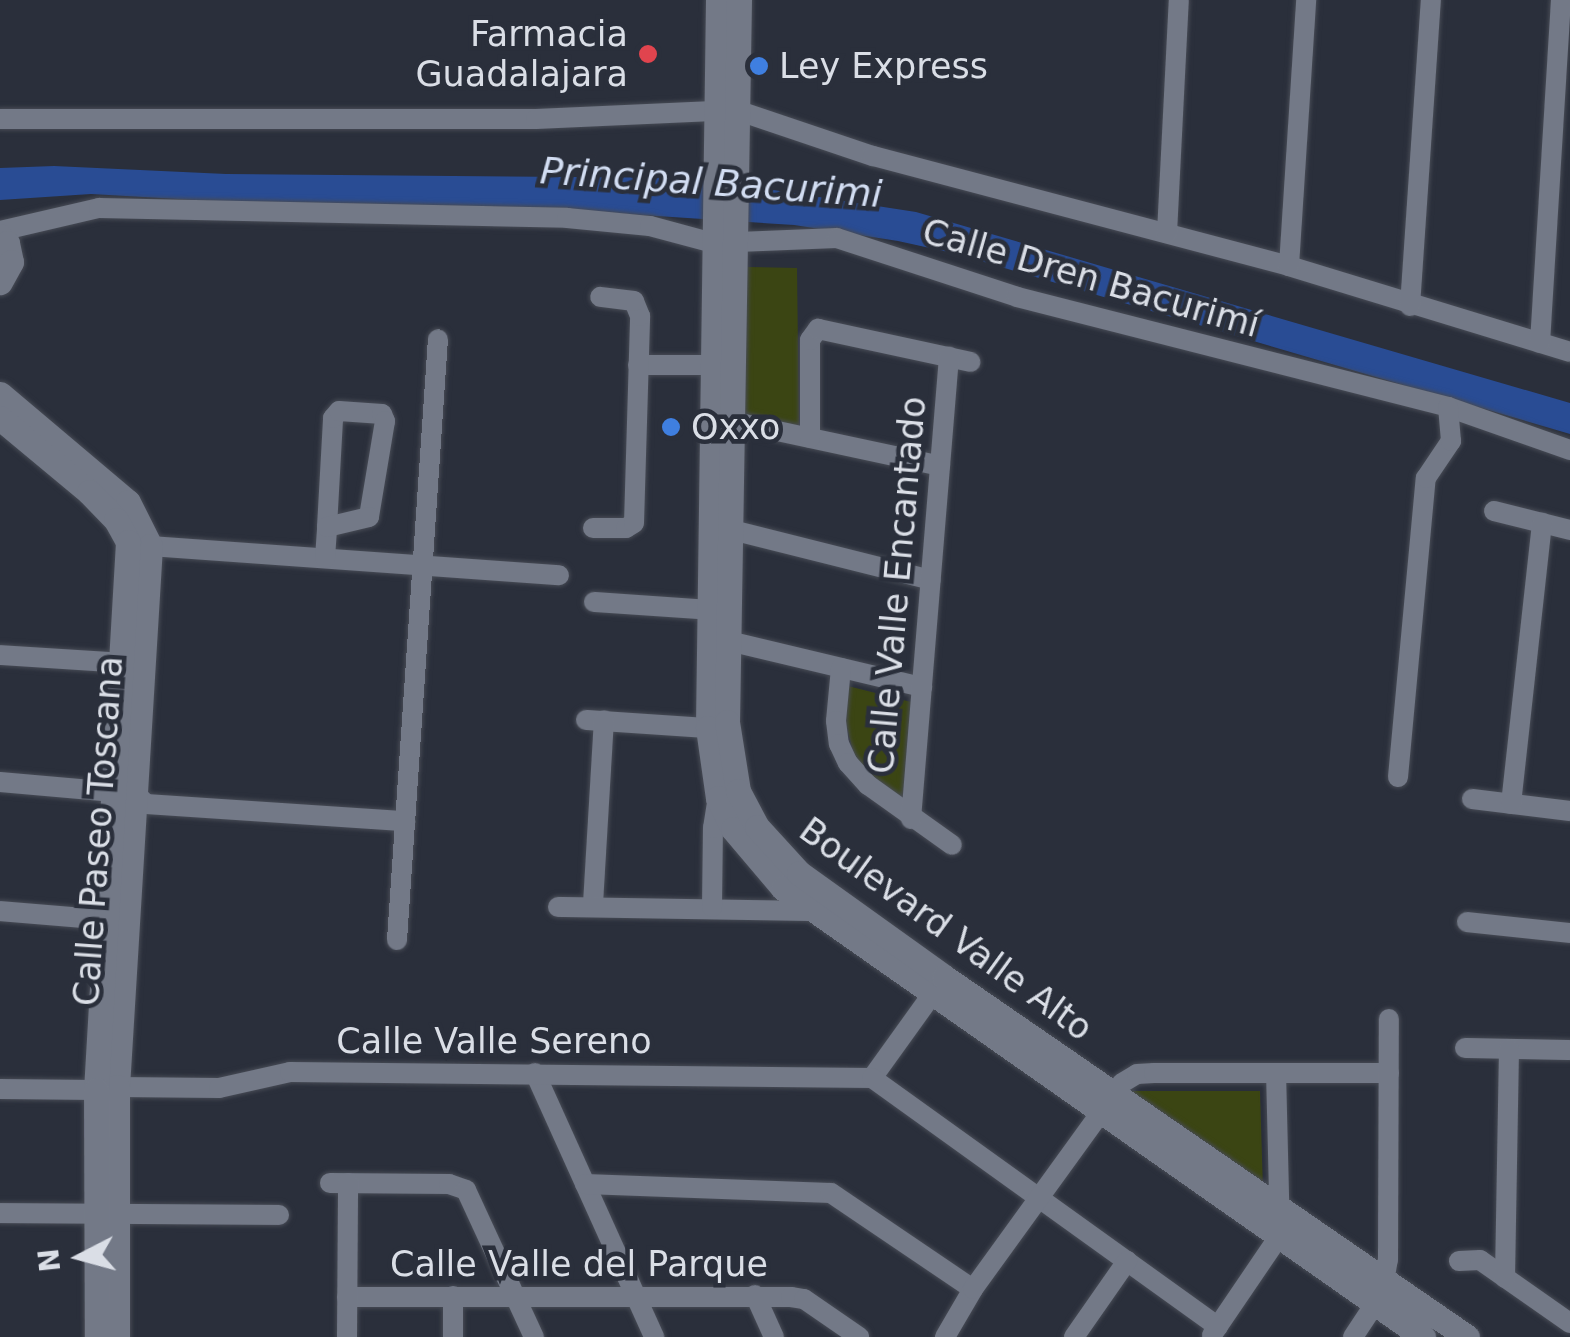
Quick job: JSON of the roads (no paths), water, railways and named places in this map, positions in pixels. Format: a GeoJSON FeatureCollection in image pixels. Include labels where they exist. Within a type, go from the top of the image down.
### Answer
{"type":"FeatureCollection","features":[{"type":"Feature","properties":{"kind":"street"},"geometry":{"type":"LineString","coordinates":[[718,0],[726,110]]}},
{"type":"Feature","properties":{"kind":"street"},"geometry":{"type":"LineString","coordinates":[[726,110],[739,0]]}},
{"type":"Feature","properties":{"kind":"street"},"geometry":{"type":"LineString","coordinates":[[1167,232],[1178,0]]}},
{"type":"Feature","properties":{"kind":"street"},"geometry":{"type":"LineString","coordinates":[[1289,266],[1306,0]]}},
{"type":"Feature","properties":{"kind":"street"},"geometry":{"type":"LineString","coordinates":[[1410,306],[1431,0]]}},
{"type":"Feature","properties":{"kind":"street"},"geometry":{"type":"LineString","coordinates":[[1540,342],[1561,0]]}},
{"type":"Feature","properties":{"kind":"street"},"geometry":{"type":"LineString","coordinates":[[0,119],[536,119],[726,110],[874,156],[1289,266],[1570,352]]}},
{"type":"Feature","properties":{"kind":"street","name":"Boulevard Valle Alto"},"geometry":{"type":"LineString","coordinates":[[726,110],[721,418],[710,610],[719,639],[729,759],[738,791],[756,827],[799,873],[938,985]]}},
{"type":"Feature","properties":{"kind":"street","name":"Calle Dren Bacurimí"},"geometry":{"type":"LineString","coordinates":[[0,234],[99,208],[567,218],[723,236],[837,238],[1017,298],[1448,407],[1570,450]]}},
{"type":"Feature","properties":{"kind":"street"},"geometry":{"type":"LineString","coordinates":[[0,234],[7,243],[11,262],[0,282]]}},
{"type":"Feature","properties":{"kind":"street","name":"Boulevard Valle Alto"},"geometry":{"type":"LineString","coordinates":[[723,236],[711,365],[721,418],[728,529],[708,728],[718,798],[751,854],[783,888],[814,910],[938,985],[1107,1100],[1278,1206],[1380,1292],[1423,1337]]}},
{"type":"Feature","properties":{"kind":"street"},"geometry":{"type":"LineString","coordinates":[[593,528],[626,528],[634,523],[640,316],[634,300],[600,297]]}},
{"type":"Feature","properties":{"kind":"street","name":"Calle Valle Encantado"},"geometry":{"type":"LineString","coordinates":[[810,438],[810,340],[818,329],[959,359],[940,466],[911,818]]}},
{"type":"Feature","properties":{"kind":"street"},"geometry":{"type":"LineString","coordinates":[[397,940],[438,339]]}},
{"type":"Feature","properties":{"kind":"street"},"geometry":{"type":"LineString","coordinates":[[638,365],[711,365]]}},
{"type":"Feature","properties":{"kind":"street"},"geometry":{"type":"LineString","coordinates":[[2,405],[97,486],[135,512],[140,552],[325,558],[559,575]]}},
{"type":"Feature","properties":{"kind":"street"},"geometry":{"type":"LineString","coordinates":[[1448,407],[1450,440]]}},
{"type":"Feature","properties":{"kind":"street"},"geometry":{"type":"LineString","coordinates":[[325,558],[333,418],[339,412],[382,414],[385,421],[369,517],[327,527]]}},
{"type":"Feature","properties":{"kind":"street"},"geometry":{"type":"LineString","coordinates":[[721,418],[940,466]]}},
{"type":"Feature","properties":{"kind":"street"},"geometry":{"type":"LineString","coordinates":[[1398,777],[1426,478],[1450,440],[1481,419]]}},
{"type":"Feature","properties":{"kind":"street"},"geometry":{"type":"LineString","coordinates":[[1494,511],[1570,530]]}},
{"type":"Feature","properties":{"kind":"street"},"geometry":{"type":"LineString","coordinates":[[1511,804],[1542,523]]}},
{"type":"Feature","properties":{"kind":"street"},"geometry":{"type":"LineString","coordinates":[[728,529],[930,580]]}},
{"type":"Feature","properties":{"kind":"street","name":"Calle Paseo Toscana"},"geometry":{"type":"LineString","coordinates":[[97,1337],[107,1214],[107,920],[126,794],[123,662],[140,552]]}},
{"type":"Feature","properties":{"kind":"street","name":"Calle Paseo Toscana"},"geometry":{"type":"LineString","coordinates":[[107,1089],[140,552]]}},
{"type":"Feature","properties":{"kind":"street"},"geometry":{"type":"LineString","coordinates":[[594,602],[710,610]]}},
{"type":"Feature","properties":{"kind":"street"},"geometry":{"type":"LineString","coordinates":[[719,639],[922,687]]}},
{"type":"Feature","properties":{"kind":"street"},"geometry":{"type":"LineString","coordinates":[[0,655],[123,662]]}},
{"type":"Feature","properties":{"kind":"street"},"geometry":{"type":"LineString","coordinates":[[841,668],[839,744],[848,763],[868,785],[952,845]]}},
{"type":"Feature","properties":{"kind":"street"},"geometry":{"type":"LineString","coordinates":[[593,904],[595,720],[708,728]]}},
{"type":"Feature","properties":{"kind":"street"},"geometry":{"type":"LineString","coordinates":[[0,782],[126,794],[146,804],[405,821]]}},
{"type":"Feature","properties":{"kind":"street"},"geometry":{"type":"LineString","coordinates":[[712,907],[712,828],[718,798]]}},
{"type":"Feature","properties":{"kind":"street"},"geometry":{"type":"LineString","coordinates":[[1472,799],[1570,811]]}},
{"type":"Feature","properties":{"kind":"street"},"geometry":{"type":"LineString","coordinates":[[558,907],[593,904],[814,910]]}},
{"type":"Feature","properties":{"kind":"street"},"geometry":{"type":"LineString","coordinates":[[0,910],[107,920]]}},
{"type":"Feature","properties":{"kind":"street"},"geometry":{"type":"LineString","coordinates":[[1467,922],[1570,934]]}},
{"type":"Feature","properties":{"kind":"street"},"geometry":{"type":"LineString","coordinates":[[938,985],[872,1078],[1127,1260],[1214,1332],[1280,1235],[1276,1073]]}},
{"type":"Feature","properties":{"kind":"street"},"geometry":{"type":"LineString","coordinates":[[1353,1337],[1380,1292],[1389,1019]]}},
{"type":"Feature","properties":{"kind":"street"},"geometry":{"type":"LineString","coordinates":[[1465,1048],[1570,1050]]}},
{"type":"Feature","properties":{"kind":"street"},"geometry":{"type":"LineString","coordinates":[[1505,1278],[1508,1049]]}},
{"type":"Feature","properties":{"kind":"street","name":"Calle Valle Sereno"},"geometry":{"type":"LineString","coordinates":[[0,1088],[220,1088],[290,1072],[872,1078]]}},
{"type":"Feature","properties":{"kind":"street"},"geometry":{"type":"LineString","coordinates":[[535,1073],[654,1337]]}},
{"type":"Feature","properties":{"kind":"street"},"geometry":{"type":"LineString","coordinates":[[945,1337],[973,1289],[1107,1100],[1137,1074],[1389,1073]]}},
{"type":"Feature","properties":{"kind":"street","name":"Boulevard Valle Alto"},"geometry":{"type":"LineString","coordinates":[[1107,1100],[1280,1235],[1467,1337]]}},
{"type":"Feature","properties":{"kind":"street"},"geometry":{"type":"LineString","coordinates":[[347,1337],[348,1297],[339,1183],[449,1184],[466,1190],[534,1337]]}},
{"type":"Feature","properties":{"kind":"street"},"geometry":{"type":"LineString","coordinates":[[585,1184],[831,1193],[973,1289]]}},
{"type":"Feature","properties":{"kind":"street"},"geometry":{"type":"LineString","coordinates":[[0,1213],[279,1215]]}},
{"type":"Feature","properties":{"kind":"street","name":"Calle Paseo Toscana"},"geometry":{"type":"LineString","coordinates":[[107,1214],[118,1337]]}},
{"type":"Feature","properties":{"kind":"street"},"geometry":{"type":"LineString","coordinates":[[1074,1337],[1127,1260]]}},
{"type":"Feature","properties":{"kind":"street"},"geometry":{"type":"LineString","coordinates":[[1459,1261],[1480,1260],[1570,1323]]}},
{"type":"Feature","properties":{"kind":"street"},"geometry":{"type":"LineString","coordinates":[[755,1295],[774,1337]]}},
{"type":"Feature","properties":{"kind":"street","name":"Calle Valle del Parque"},"geometry":{"type":"LineString","coordinates":[[348,1297],[755,1295],[804,1300],[858,1337]]}},
{"type":"Feature","properties":{"kind":"street"},"geometry":{"type":"LineString","coordinates":[[453,1296],[453,1337]]}},
{"type":"Feature","properties":{"kind":"water","name":"Principal Bacurimi"},"geometry":{"type":"Polygon","coordinates":[[[54,166],[226,174],[695,178],[916,212],[1570,403],[1570,434],[957,254],[898,241],[794,225],[580,211],[301,206],[91,194],[0,200],[0,168],[54,166]]]}},
{"type":"Feature","properties":{"kind":"place","name":"Farmacia Guadalajara"},"geometry":{"type":"Point","coordinates":[648,54]}},
{"type":"Feature","properties":{"kind":"place","name":"Ley Express"},"geometry":{"type":"Point","coordinates":[759,66]}},
{"type":"Feature","properties":{"kind":"place","name":"Oxxo"},"geometry":{"type":"Point","coordinates":[671,427]}}]}
